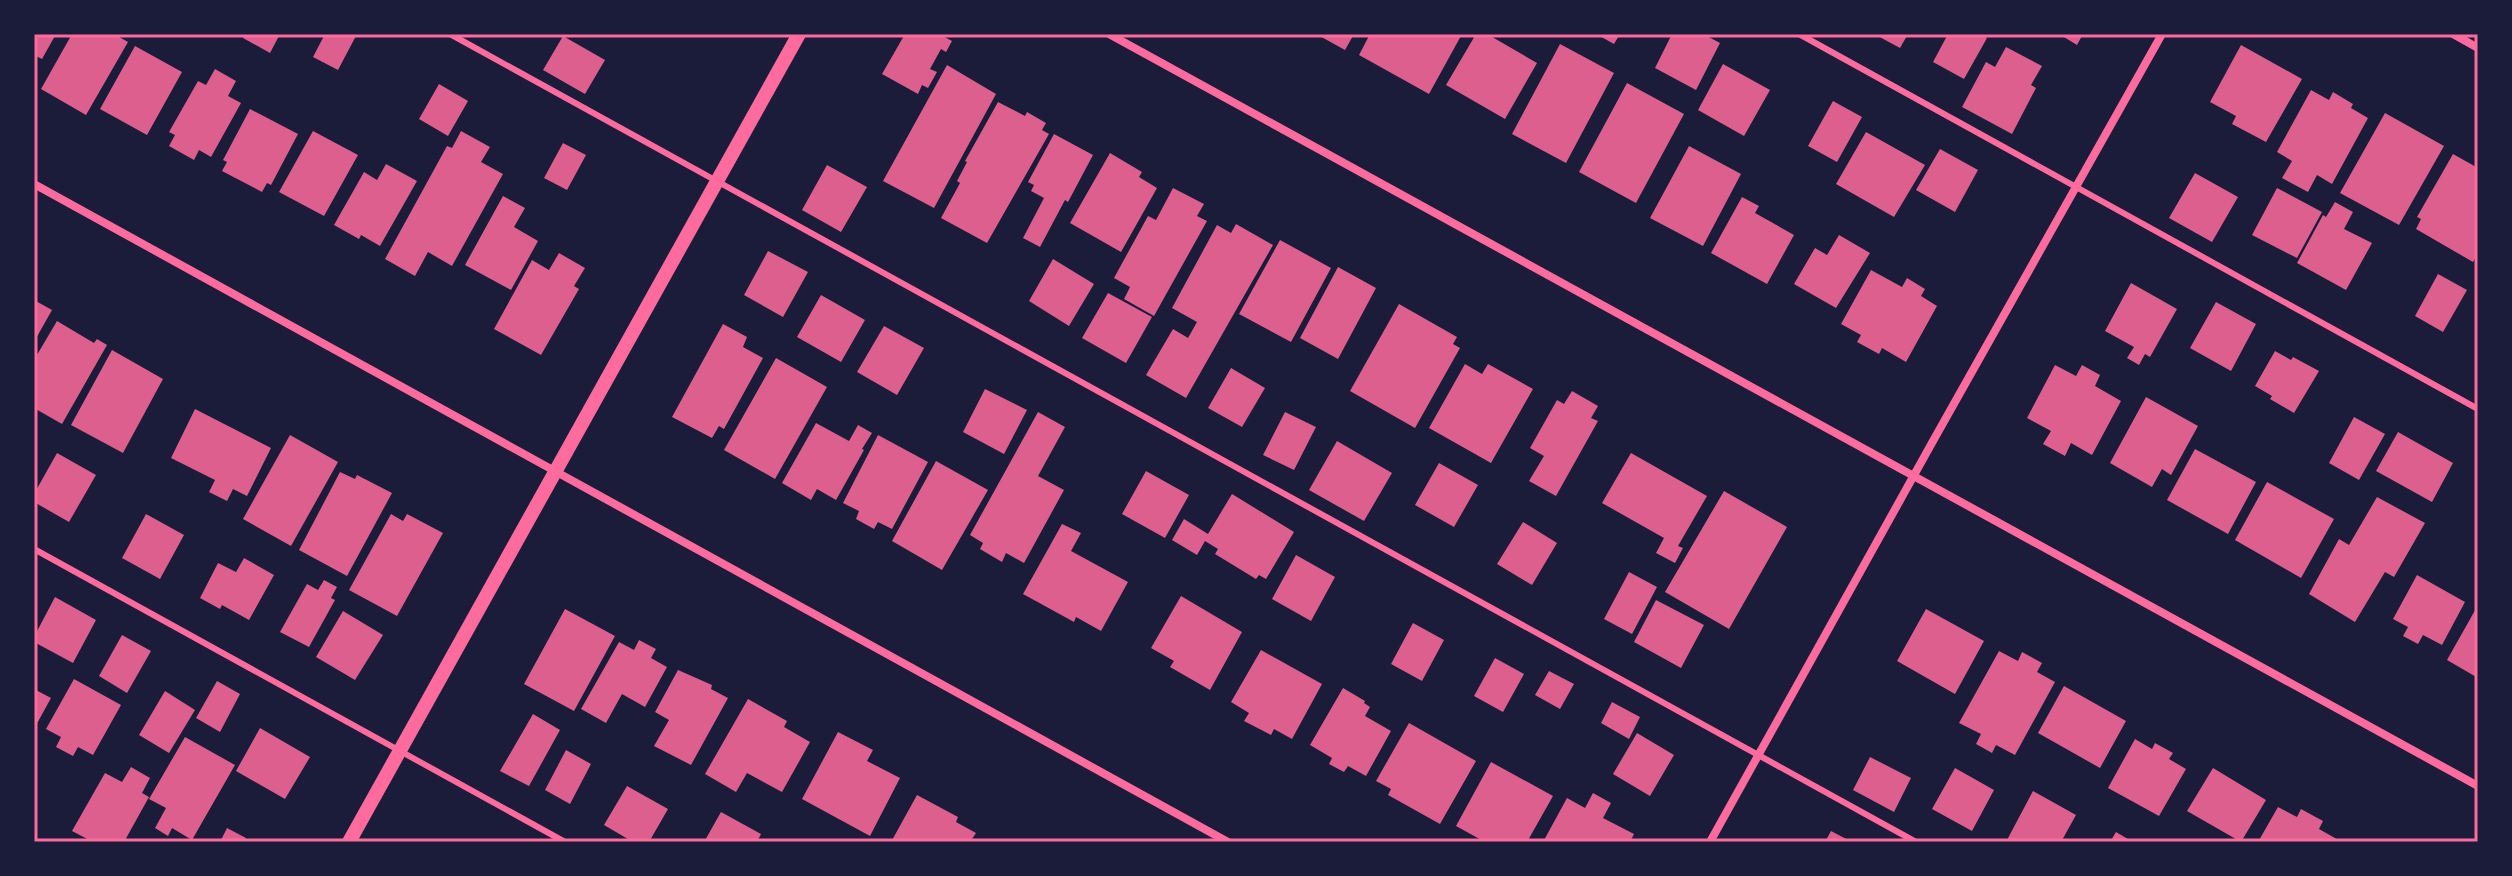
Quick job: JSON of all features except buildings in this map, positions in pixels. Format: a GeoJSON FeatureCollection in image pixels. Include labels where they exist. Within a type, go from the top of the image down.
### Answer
{"type":"FeatureCollection","features":[{"type":"Feature","properties":{"kind":"street"},"geometry":{"type":"LineString","coordinates":[[349,842],[799,34]]}},
{"type":"Feature","properties":{"kind":"street"},"geometry":{"type":"LineString","coordinates":[[1109,34],[2478,786]]}},
{"type":"Feature","properties":{"kind":"street"},"geometry":{"type":"LineString","coordinates":[[1710,842],[2162,34]]}},
{"type":"Feature","properties":{"kind":"street"},"geometry":{"type":"LineString","coordinates":[[2453,34],[2478,48]]}},
{"type":"Feature","properties":{"kind":"street"},"geometry":{"type":"LineString","coordinates":[[34,184],[1228,842]]}},
{"type":"Feature","properties":{"kind":"lane"},"geometry":{"type":"LineString","coordinates":[[450,34],[1916,842]]}},
{"type":"Feature","properties":{"kind":"lane"},"geometry":{"type":"LineString","coordinates":[[1799,34],[2478,409]]}},
{"type":"Feature","properties":{"kind":"lane"},"geometry":{"type":"LineString","coordinates":[[34,549],[565,842]]}}]}
